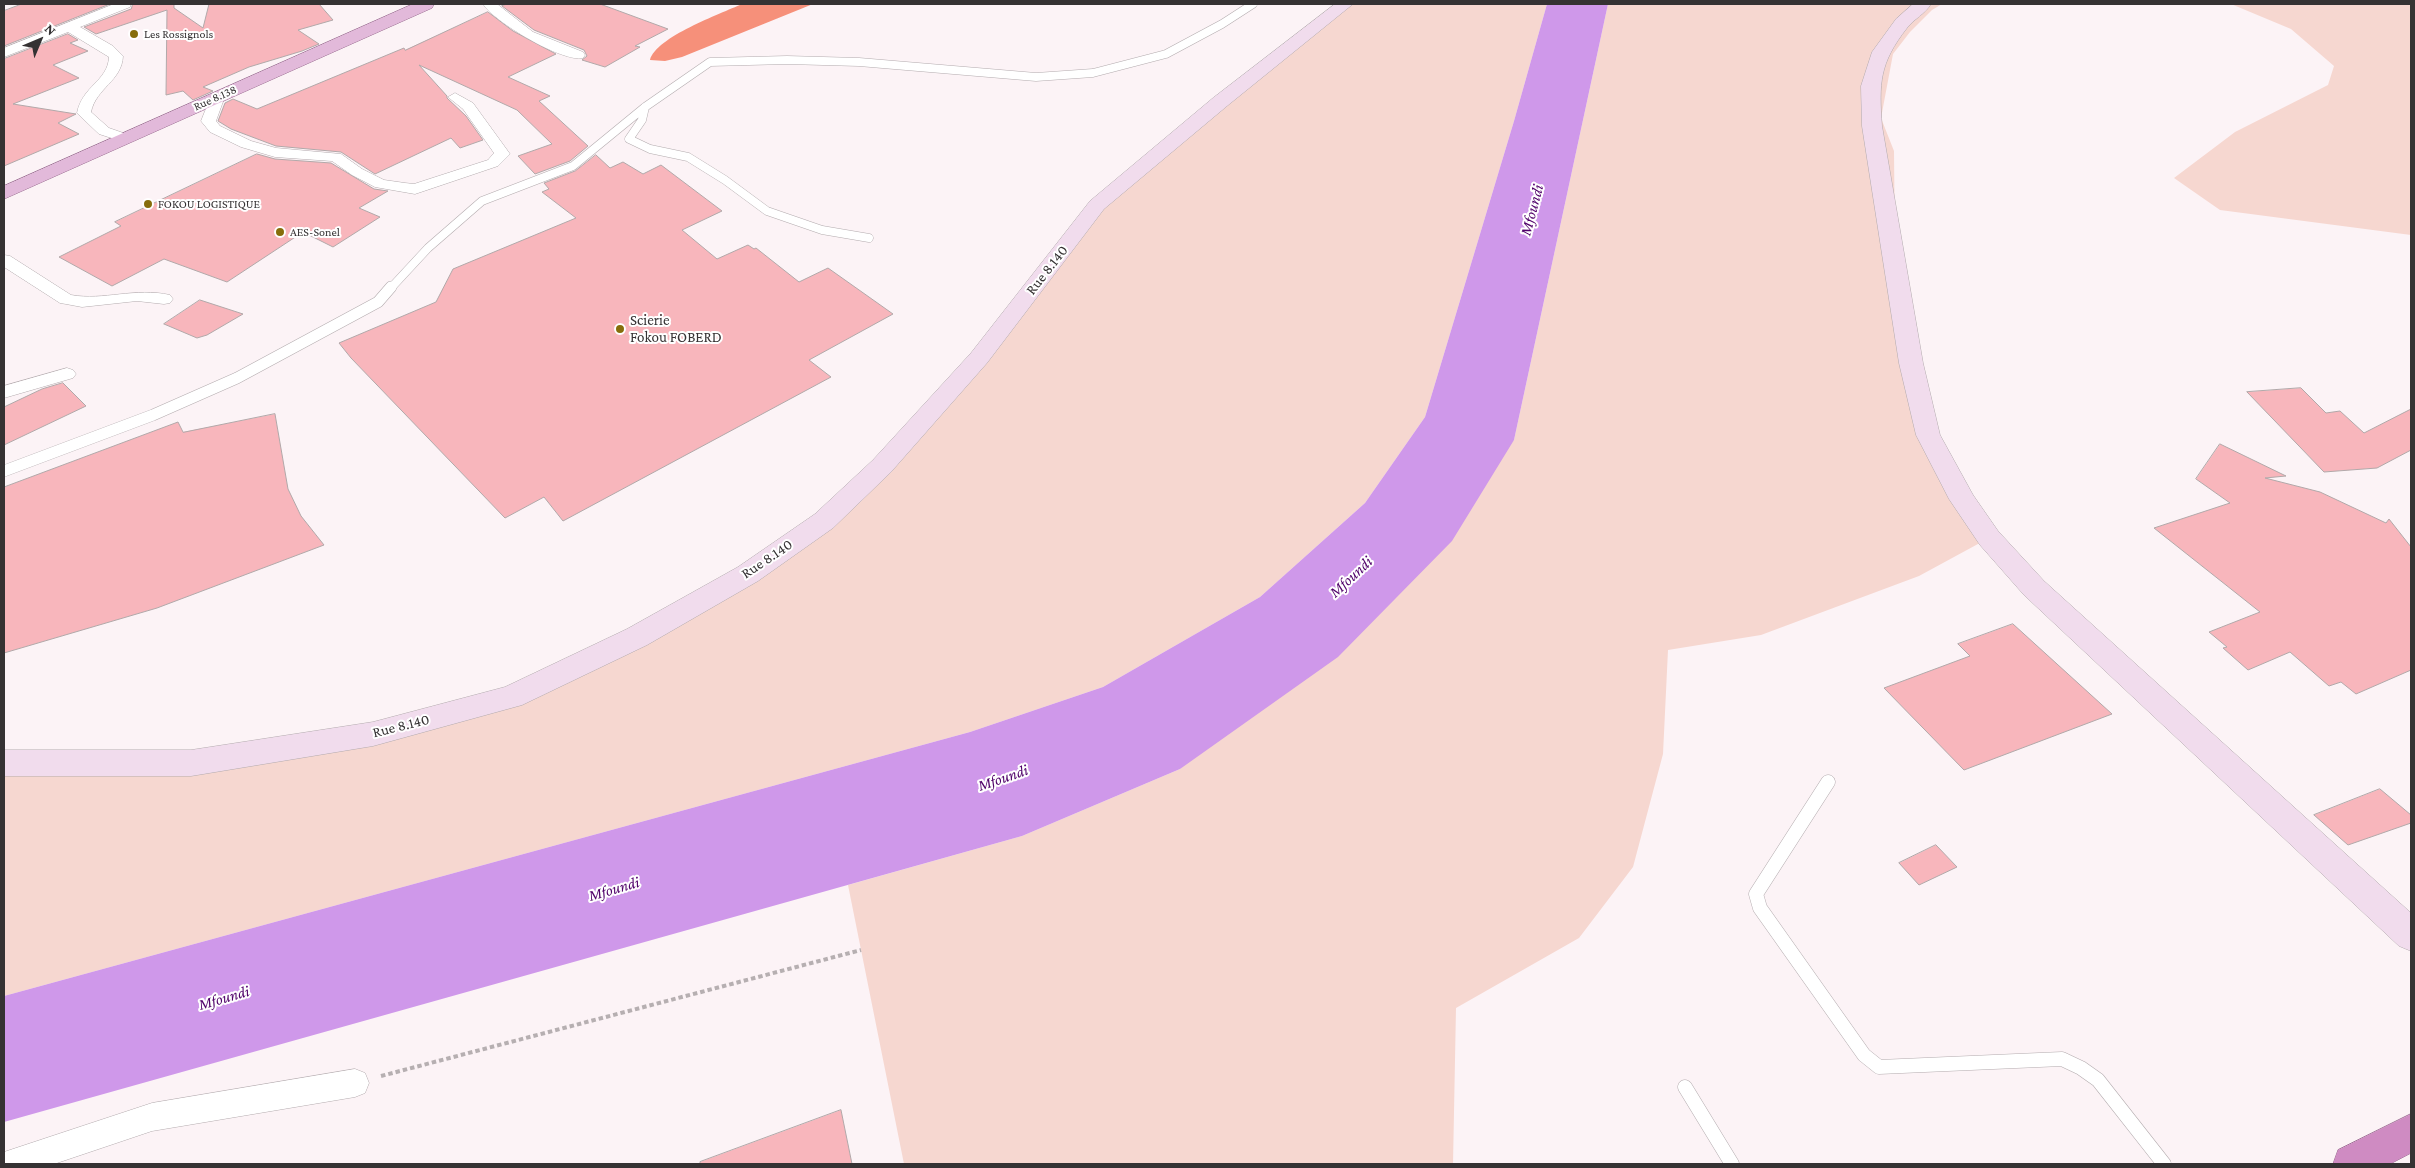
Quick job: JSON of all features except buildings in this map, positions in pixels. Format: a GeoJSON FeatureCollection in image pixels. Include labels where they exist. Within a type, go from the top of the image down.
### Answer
{"type":"FeatureCollection","features":[{"type":"Feature","properties":{"kind":"highway"},"geometry":{"type":"LineString","coordinates":[[2352,1164],[2411,1133]]}},
{"type":"Feature","properties":{"kind":"main road","name":"Rue 8.138"},"geometry":{"type":"LineString","coordinates":[[4,193],[426,4]]}},
{"type":"Feature","properties":{"kind":"main road","name":"Rue 8.140"},"geometry":{"type":"LineString","coordinates":[[4,763],[192,763],[373,734],[512,698],[637,637],[748,574],[824,521],[882,466],[979,358],[1097,206],[1220,102],[1345,4]]}},
{"type":"Feature","properties":{"kind":"main road"},"geometry":{"type":"LineString","coordinates":[[1923,4],[1902,23],[1881,52],[1870,86],[1872,126],[1910,363],[1928,435],[1962,500],[1989,538],[2034,588],[2411,935]]}},
{"type":"Feature","properties":{"kind":"street"},"geometry":{"type":"LineString","coordinates":[[4,53],[125,4]]}},
{"type":"Feature","properties":{"kind":"street"},"geometry":{"type":"LineString","coordinates":[[489,4],[528,35],[578,55]]}},
{"type":"Feature","properties":{"kind":"street"},"geometry":{"type":"LineString","coordinates":[[70,26],[116,56],[117,65],[109,77],[92,90],[85,102],[84,113],[104,131],[124,138]]}},
{"type":"Feature","properties":{"kind":"street"},"geometry":{"type":"LineString","coordinates":[[218,96],[208,122],[215,129],[246,144],[275,152],[336,157],[357,172],[380,184],[415,189],[493,163],[502,154],[468,106],[455,97]]}},
{"type":"Feature","properties":{"kind":"street"},"geometry":{"type":"LineString","coordinates":[[4,260],[66,299],[82,302],[137,296],[164,299]]}},
{"type":"Feature","properties":{"kind":"street"},"geometry":{"type":"LineString","coordinates":[[4,392],[67,374]]}},
{"type":"Feature","properties":{"kind":"street"},"geometry":{"type":"LineString","coordinates":[[11,1164],[152,1117],[355,1083]]}},
{"type":"Feature","properties":{"kind":"lane"},"geometry":{"type":"LineString","coordinates":[[4,471],[153,415],[237,378],[378,302],[428,248],[482,201],[573,166],[644,107],[710,62],[787,60],[859,62],[1036,77],[1093,73],[1166,54],[1222,24],[1253,4]]}},
{"type":"Feature","properties":{"kind":"lane"},"geometry":{"type":"LineString","coordinates":[[644,107],[642,120],[629,139],[650,149],[688,157],[725,180],[767,211],[822,230],[869,238]]}},
{"type":"Feature","properties":{"kind":"lane"},"geometry":{"type":"LineString","coordinates":[[1828,782],[1756,894],[1760,908],[1864,1055],[1879,1067],[2062,1060],[2081,1068],[2098,1080],[2164,1164]]}},
{"type":"Feature","properties":{"kind":"lane"},"geometry":{"type":"LineString","coordinates":[[1685,1086],[1732,1164]]}},
{"type":"Feature","properties":{"kind":"path"},"geometry":{"type":"LineString","coordinates":[[355,1083],[861,950]]}},
{"type":"Feature","properties":{"kind":"shaded area"},"geometry":{"type":"Polygon","coordinates":[[[742,4],[813,4],[682,57],[665,61],[650,60],[655,51],[676,35],[742,4]]]}},
{"type":"Feature","properties":{"kind":"shaded area"},"geometry":{"type":"Polygon","coordinates":[[[1345,4],[1547,4],[1425,417],[1365,503],[1260,597],[1103,687],[970,732],[4,996],[4,763],[191,763],[512,697],[748,574],[882,466],[1097,205],[1220,102],[1345,4]]]}},
{"type":"Feature","properties":{"kind":"shaded area"},"geometry":{"type":"Polygon","coordinates":[[[1608,4],[1942,4],[1932,10],[1910,32],[1893,54],[1881,118],[1894,151],[1895,256],[1928,435],[1989,538],[1919,576],[1761,635],[1668,650],[1663,754],[1633,867],[1579,938],[1456,1008],[1453,1164],[904,1164],[848,885],[1022,836],[1180,769],[1514,440],[1608,4]]]}},
{"type":"Feature","properties":{"kind":"shaded area"},"geometry":{"type":"Polygon","coordinates":[[[2231,4],[2411,4],[2411,235],[2220,210],[2174,178],[2235,132],[2328,85],[2334,66],[2291,29],[2231,4]]]}},
{"type":"Feature","properties":{"kind":"water","name":"Mfoundi"},"geometry":{"type":"Polygon","coordinates":[[[1547,4],[1608,4],[1514,440],[1452,541],[1338,657],[1180,769],[1022,836],[4,1122],[4,996],[970,732],[1103,687],[1260,597],[1365,503],[1425,417],[1547,4]]]}},
{"type":"Feature","properties":{"kind":"place","name":"Les Rossignols"},"geometry":{"type":"Point","coordinates":[134,34]}},
{"type":"Feature","properties":{"kind":"place","name":"FOKOU LOGISTIQUE"},"geometry":{"type":"Point","coordinates":[148,204]}},
{"type":"Feature","properties":{"kind":"place","name":"AES-Sonel"},"geometry":{"type":"Point","coordinates":[280,232]}},
{"type":"Feature","properties":{"kind":"place","name":"Scierie Fokou FOBERD"},"geometry":{"type":"Point","coordinates":[620,329]}}]}
